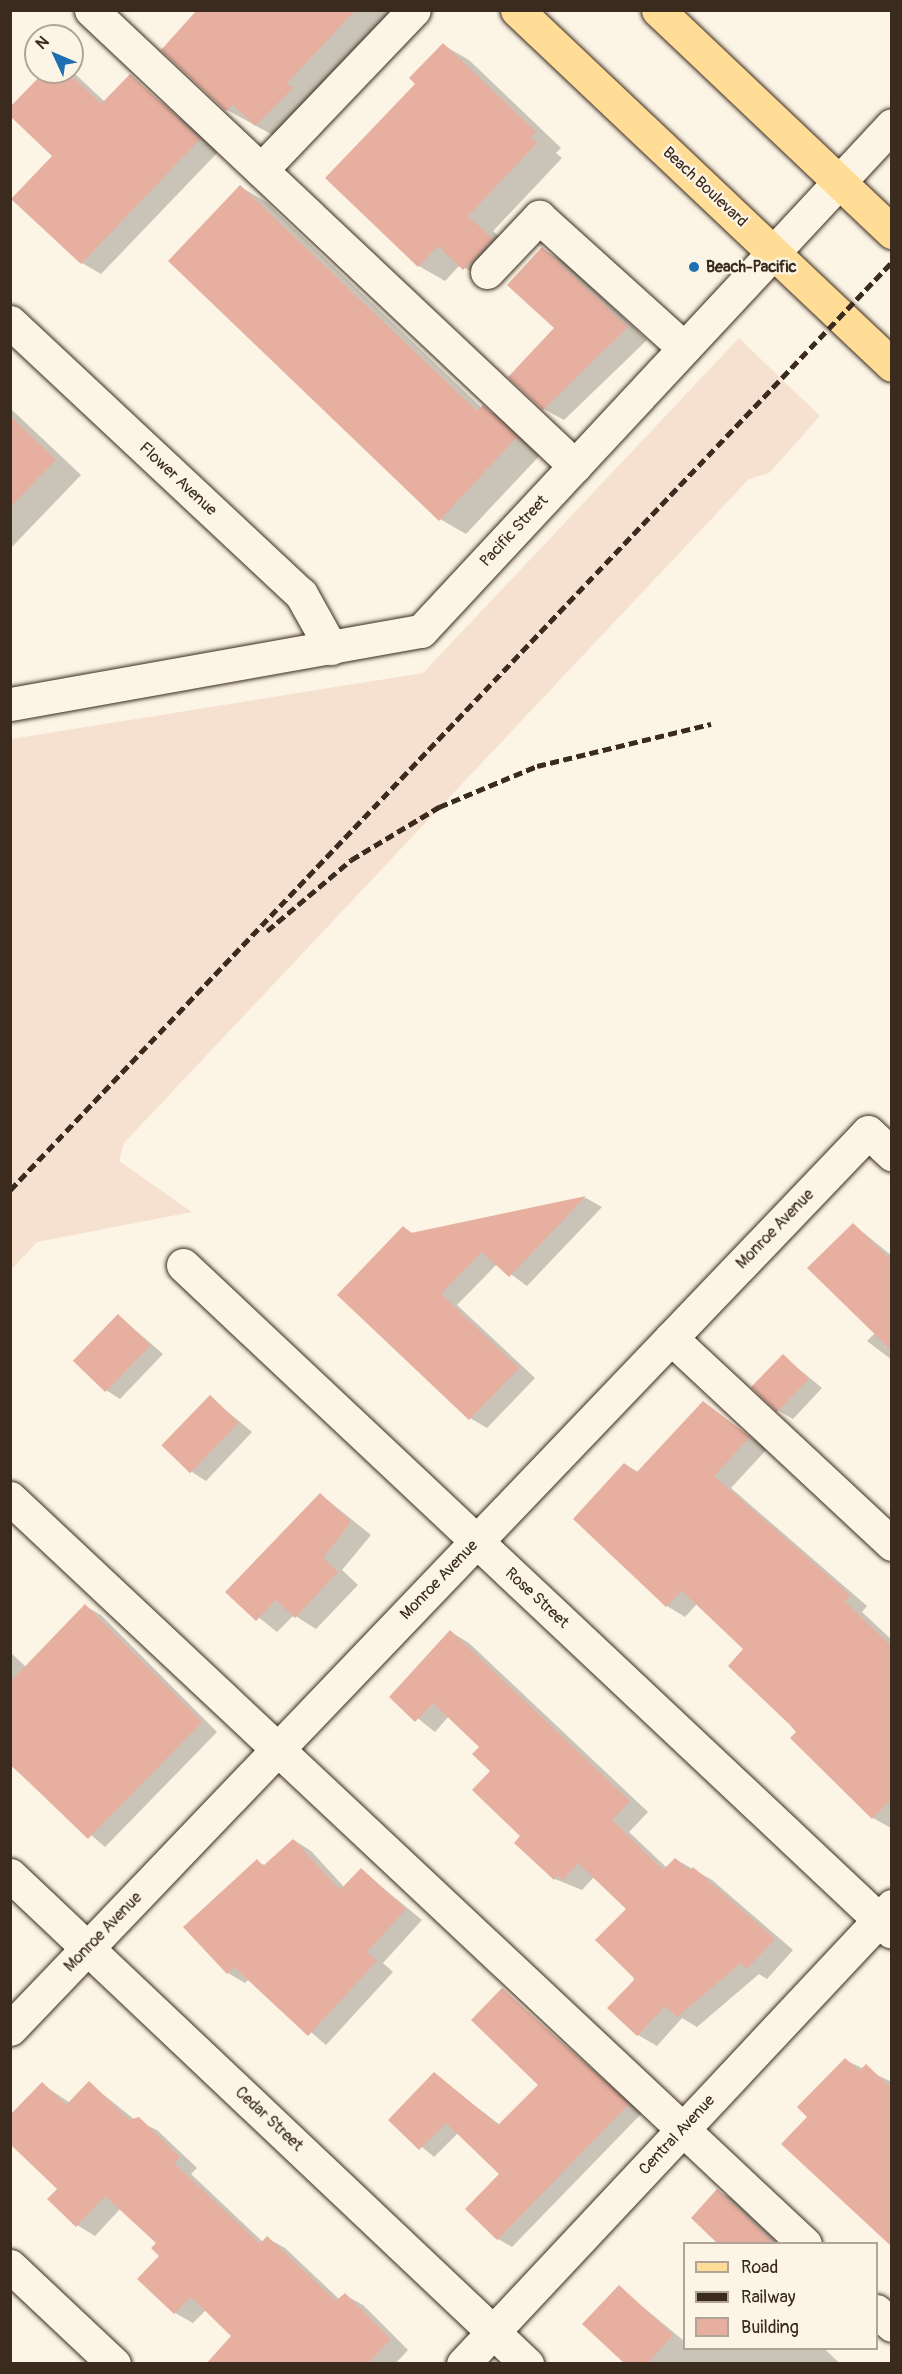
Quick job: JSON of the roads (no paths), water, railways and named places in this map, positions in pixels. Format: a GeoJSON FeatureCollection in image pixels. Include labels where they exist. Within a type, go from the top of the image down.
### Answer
{"type":"FeatureCollection","features":[{"type":"Feature","properties":{"kind":"main road","name":"Beach Boulevard"},"geometry":{"type":"LineString","coordinates":[[518,10],[891,365]]}},
{"type":"Feature","properties":{"kind":"main road"},"geometry":{"type":"LineString","coordinates":[[658,10],[891,232]]}},
{"type":"Feature","properties":{"kind":"street"},"geometry":{"type":"LineString","coordinates":[[91,10],[575,465]]}},
{"type":"Feature","properties":{"kind":"street"},"geometry":{"type":"LineString","coordinates":[[261,170],[414,10]]}},
{"type":"Feature","properties":{"kind":"street","name":"Pacific Street"},"geometry":{"type":"LineString","coordinates":[[10,704],[421,631],[891,125]]}},
{"type":"Feature","properties":{"kind":"street"},"geometry":{"type":"LineString","coordinates":[[487,272],[539,217],[684,348]]}},
{"type":"Feature","properties":{"kind":"street","name":"Flower Avenue"},"geometry":{"type":"LineString","coordinates":[[10,322],[301,594],[331,648]]}},
{"type":"Feature","properties":{"kind":"street","name":"Monroe Avenue"},"geometry":{"type":"LineString","coordinates":[[10,2029],[868,1132],[891,1154]]}},
{"type":"Feature","properties":{"kind":"street","name":"Rose Street"},"geometry":{"type":"LineString","coordinates":[[183,1265],[477,1541],[887,1919]]}},
{"type":"Feature","properties":{"kind":"street"},"geometry":{"type":"LineString","coordinates":[[671,1338],[891,1544]]}},
{"type":"Feature","properties":{"kind":"street"},"geometry":{"type":"LineString","coordinates":[[10,1498],[803,2242]]}},
{"type":"Feature","properties":{"kind":"street","name":"Cedar Street"},"geometry":{"type":"LineString","coordinates":[[10,1875],[527,2364]]}},
{"type":"Feature","properties":{"kind":"street","name":"Central Avenue"},"geometry":{"type":"LineString","coordinates":[[463,2364],[683,2129],[887,1919]]}},
{"type":"Feature","properties":{"kind":"street"},"geometry":{"type":"LineString","coordinates":[[10,2266],[114,2364]]}},
{"type":"Feature","properties":{"kind":"street"},"geometry":{"type":"LineString","coordinates":[[878,2312],[891,2325]]}},
{"type":"Feature","properties":{"kind":"railway"},"geometry":{"type":"LineString","coordinates":[[10,1190],[892,262]]}},
{"type":"Feature","properties":{"kind":"railway"},"geometry":{"type":"LineString","coordinates":[[267,931],[351,860],[439,807],[537,766],[711,724]]}},
{"type":"Feature","properties":{"kind":"place","name":"Beach-Pacific"},"geometry":{"type":"Point","coordinates":[694,267]}}]}
